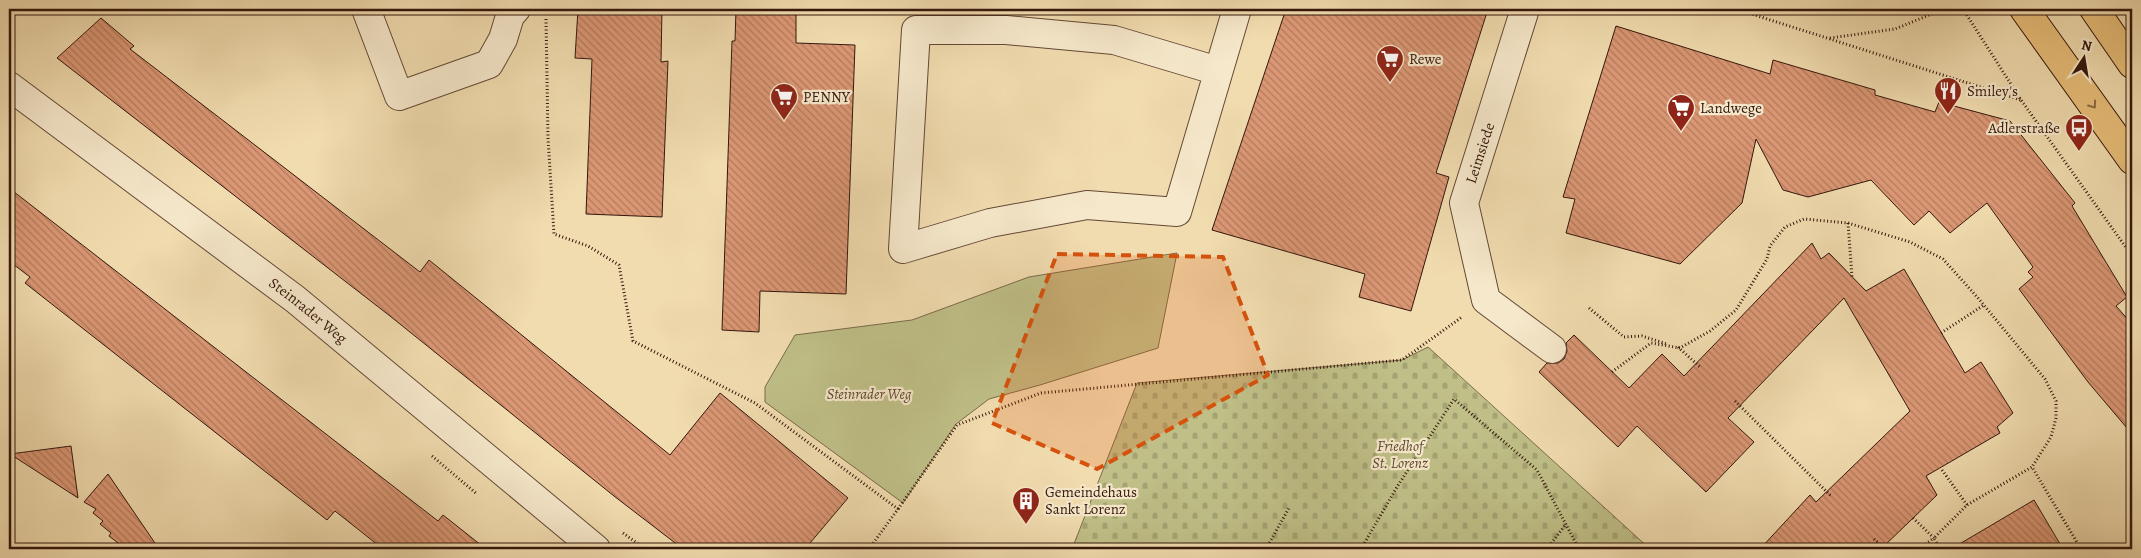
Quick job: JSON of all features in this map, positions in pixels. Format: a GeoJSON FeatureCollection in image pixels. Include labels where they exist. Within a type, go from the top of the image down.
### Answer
{"type":"FeatureCollection","features":[{"type":"Feature","properties":{"kind":"main road"},"geometry":{"type":"LineString","coordinates":[[2024,9],[2132,160]]}},
{"type":"Feature","properties":{"kind":"main road"},"geometry":{"type":"LineString","coordinates":[[2094,9],[2132,64]]}},
{"type":"Feature","properties":{"kind":"street"},"geometry":{"type":"LineString","coordinates":[[366,9],[399,96],[489,64],[504,39],[510,16],[516,9]]}},
{"type":"Feature","properties":{"kind":"street"},"geometry":{"type":"LineString","coordinates":[[1218,72],[1114,40],[1006,30],[916,30],[903,249],[990,223],[1087,205],[1177,212],[1237,9]]}},
{"type":"Feature","properties":{"kind":"street","name":"Leimsiede"},"geometry":{"type":"LineString","coordinates":[[1486,300],[1464,204],[1526,9]]}},
{"type":"Feature","properties":{"kind":"street","name":"Steinrader Weg"},"geometry":{"type":"LineString","coordinates":[[9,86],[295,298],[596,549]]}},
{"type":"Feature","properties":{"kind":"street"},"geometry":{"type":"LineString","coordinates":[[1486,300],[1552,349]]}},
{"type":"Feature","properties":{"kind":"path"},"geometry":{"type":"LineString","coordinates":[[1736,9],[2021,100]]}},
{"type":"Feature","properties":{"kind":"path"},"geometry":{"type":"LineString","coordinates":[[1827,38],[1895,29],[1944,9]]}},
{"type":"Feature","properties":{"kind":"path"},"geometry":{"type":"LineString","coordinates":[[1963,9],[2021,100],[2132,256]]}},
{"type":"Feature","properties":{"kind":"path"},"geometry":{"type":"LineString","coordinates":[[546,18],[548,138],[554,234],[588,246],[619,265],[633,341],[755,402],[898,509]]}},
{"type":"Feature","properties":{"kind":"path"},"geometry":{"type":"LineString","coordinates":[[1612,372],[1651,343],[1680,348],[1710,331],[1736,310],[1767,260],[1770,246],[1785,227],[1804,219],[1848,223],[1910,242],[1942,259],[1984,305],[2045,379],[2056,401],[2056,418],[2051,437],[2032,467],[1966,505],[1934,538],[1918,549]]}},
{"type":"Feature","properties":{"kind":"path"},"geometry":{"type":"LineString","coordinates":[[1848,223],[1852,277]]}},
{"type":"Feature","properties":{"kind":"path"},"geometry":{"type":"LineString","coordinates":[[869,549],[957,425],[1041,393],[1402,360],[1486,300]]}},
{"type":"Feature","properties":{"kind":"path"},"geometry":{"type":"LineString","coordinates":[[1941,333],[1984,305]]}},
{"type":"Feature","properties":{"kind":"path"},"geometry":{"type":"LineString","coordinates":[[1589,308],[1624,337],[1642,336],[1680,348],[1701,368]]}},
{"type":"Feature","properties":{"kind":"path"},"geometry":{"type":"LineString","coordinates":[[1361,549],[1397,487],[1454,400],[1537,470],[1579,549]]}},
{"type":"Feature","properties":{"kind":"path"},"geometry":{"type":"LineString","coordinates":[[1735,401],[1831,496]]}},
{"type":"Feature","properties":{"kind":"path"},"geometry":{"type":"LineString","coordinates":[[430,454],[479,495]]}},
{"type":"Feature","properties":{"kind":"path"},"geometry":{"type":"LineString","coordinates":[[2032,467],[2080,549]]}},
{"type":"Feature","properties":{"kind":"path"},"geometry":{"type":"LineString","coordinates":[[1942,470],[1966,505]]}},
{"type":"Feature","properties":{"kind":"path"},"geometry":{"type":"LineString","coordinates":[[1266,549],[1289,508]]}},
{"type":"Feature","properties":{"kind":"path"},"geometry":{"type":"LineString","coordinates":[[1913,518],[1934,538],[1940,549]]}},
{"type":"Feature","properties":{"kind":"path"},"geometry":{"type":"LineString","coordinates":[[1547,549],[1566,524]]}},
{"type":"Feature","properties":{"kind":"path"},"geometry":{"type":"LineString","coordinates":[[1874,539],[1885,549]]}},
{"type":"Feature","properties":{"kind":"highlighted area"},"geometry":{"type":"Polygon","coordinates":[[[1057,254],[1223,257],[1268,375],[1097,469],[992,423],[1057,254]]]}},
{"type":"Feature","properties":{"kind":"green space"},"geometry":{"type":"Polygon","coordinates":[[[1177,253],[1158,348],[989,399],[956,424],[903,503],[765,402],[765,387],[795,335],[912,320],[1029,277],[1177,253]]]}},
{"type":"Feature","properties":{"kind":"green space","name":"Friedhof St. Lorenz"},"geometry":{"type":"Polygon","coordinates":[[[1428,347],[1650,549],[1072,549],[1137,383],[1402,360],[1428,347]]]}},
{"type":"Feature","properties":{"kind":"building"},"geometry":{"type":"Polygon","coordinates":[[[578,9],[662,9],[661,62],[668,61],[662,217],[586,214],[592,59],[575,58],[578,9]]]}},
{"type":"Feature","properties":{"kind":"building"},"geometry":{"type":"Polygon","coordinates":[[[736,9],[796,9],[796,43],[855,45],[846,294],[760,291],[759,332],[722,330],[732,41],[735,41],[736,9]]]}},
{"type":"Feature","properties":{"kind":"building"},"geometry":{"type":"Polygon","coordinates":[[[1286,9],[1488,9],[1436,173],[1449,177],[1411,311],[1359,297],[1365,274],[1212,230],[1286,9]]]}},
{"type":"Feature","properties":{"kind":"building"},"geometry":{"type":"Polygon","coordinates":[[[101,18],[134,46],[130,49],[420,272],[429,260],[670,455],[720,393],[848,498],[805,549],[683,549],[390,316],[57,58],[101,18]]]}},
{"type":"Feature","properties":{"kind":"building"},"geometry":{"type":"Polygon","coordinates":[[[1616,26],[1770,74],[1773,60],[1875,90],[1875,95],[1935,112],[1939,102],[2010,121],[2075,203],[2072,206],[2127,297],[2116,306],[2132,324],[2132,434],[2088,382],[2019,289],[2033,277],[2028,272],[2033,267],[1987,203],[1950,233],[1929,211],[1914,225],[1871,180],[1808,197],[1783,190],[1756,139],[1742,203],[1680,264],[1566,233],[1575,199],[1563,197],[1616,26]]]}},
{"type":"Feature","properties":{"kind":"building"},"geometry":{"type":"Polygon","coordinates":[[[9,188],[438,521],[443,515],[486,549],[383,549],[335,511],[327,520],[25,283],[30,277],[9,261],[9,188]]]}},
{"type":"Feature","properties":{"kind":"building"},"geometry":{"type":"Polygon","coordinates":[[[1812,243],[1821,259],[1829,253],[1866,291],[1904,269],[1965,373],[1981,362],[2013,413],[1997,427],[2000,433],[1926,476],[1937,495],[1881,549],[1760,549],[1810,495],[1816,502],[1910,411],[1844,298],[1728,418],[1754,442],[1706,492],[1637,426],[1618,447],[1539,372],[1547,363],[1558,363],[1564,359],[1567,351],[1566,343],[1574,335],[1629,388],[1662,354],[1684,376],[1812,243]]]}},
{"type":"Feature","properties":{"kind":"building"},"geometry":{"type":"Polygon","coordinates":[[[71,446],[78,498],[10,454],[71,446]]]}},
{"type":"Feature","properties":{"kind":"building"},"geometry":{"type":"Polygon","coordinates":[[[108,474],[159,549],[126,549],[109,536],[111,533],[100,524],[103,521],[93,513],[96,509],[84,502],[108,474]]]}},
{"type":"Feature","properties":{"kind":"building"},"geometry":{"type":"Polygon","coordinates":[[[2034,500],[2063,549],[1951,549],[2034,500]]]}},
{"type":"Feature","properties":{"kind":"place","name":"Rewe"},"geometry":{"type":"Point","coordinates":[1390,83]}},
{"type":"Feature","properties":{"kind":"place","name":"Smiley's"},"geometry":{"type":"Point","coordinates":[1948,115]}},
{"type":"Feature","properties":{"kind":"place","name":"PENNY"},"geometry":{"type":"Point","coordinates":[784,121]}},
{"type":"Feature","properties":{"kind":"place","name":"Landwege"},"geometry":{"type":"Point","coordinates":[1681,132]}},
{"type":"Feature","properties":{"kind":"place","name":"Adlerstraße"},"geometry":{"type":"Point","coordinates":[2079,152]}},
{"type":"Feature","properties":{"kind":"place","name":"Gemeindehaus Sankt Lorenz"},"geometry":{"type":"Point","coordinates":[1026,525]}}]}
